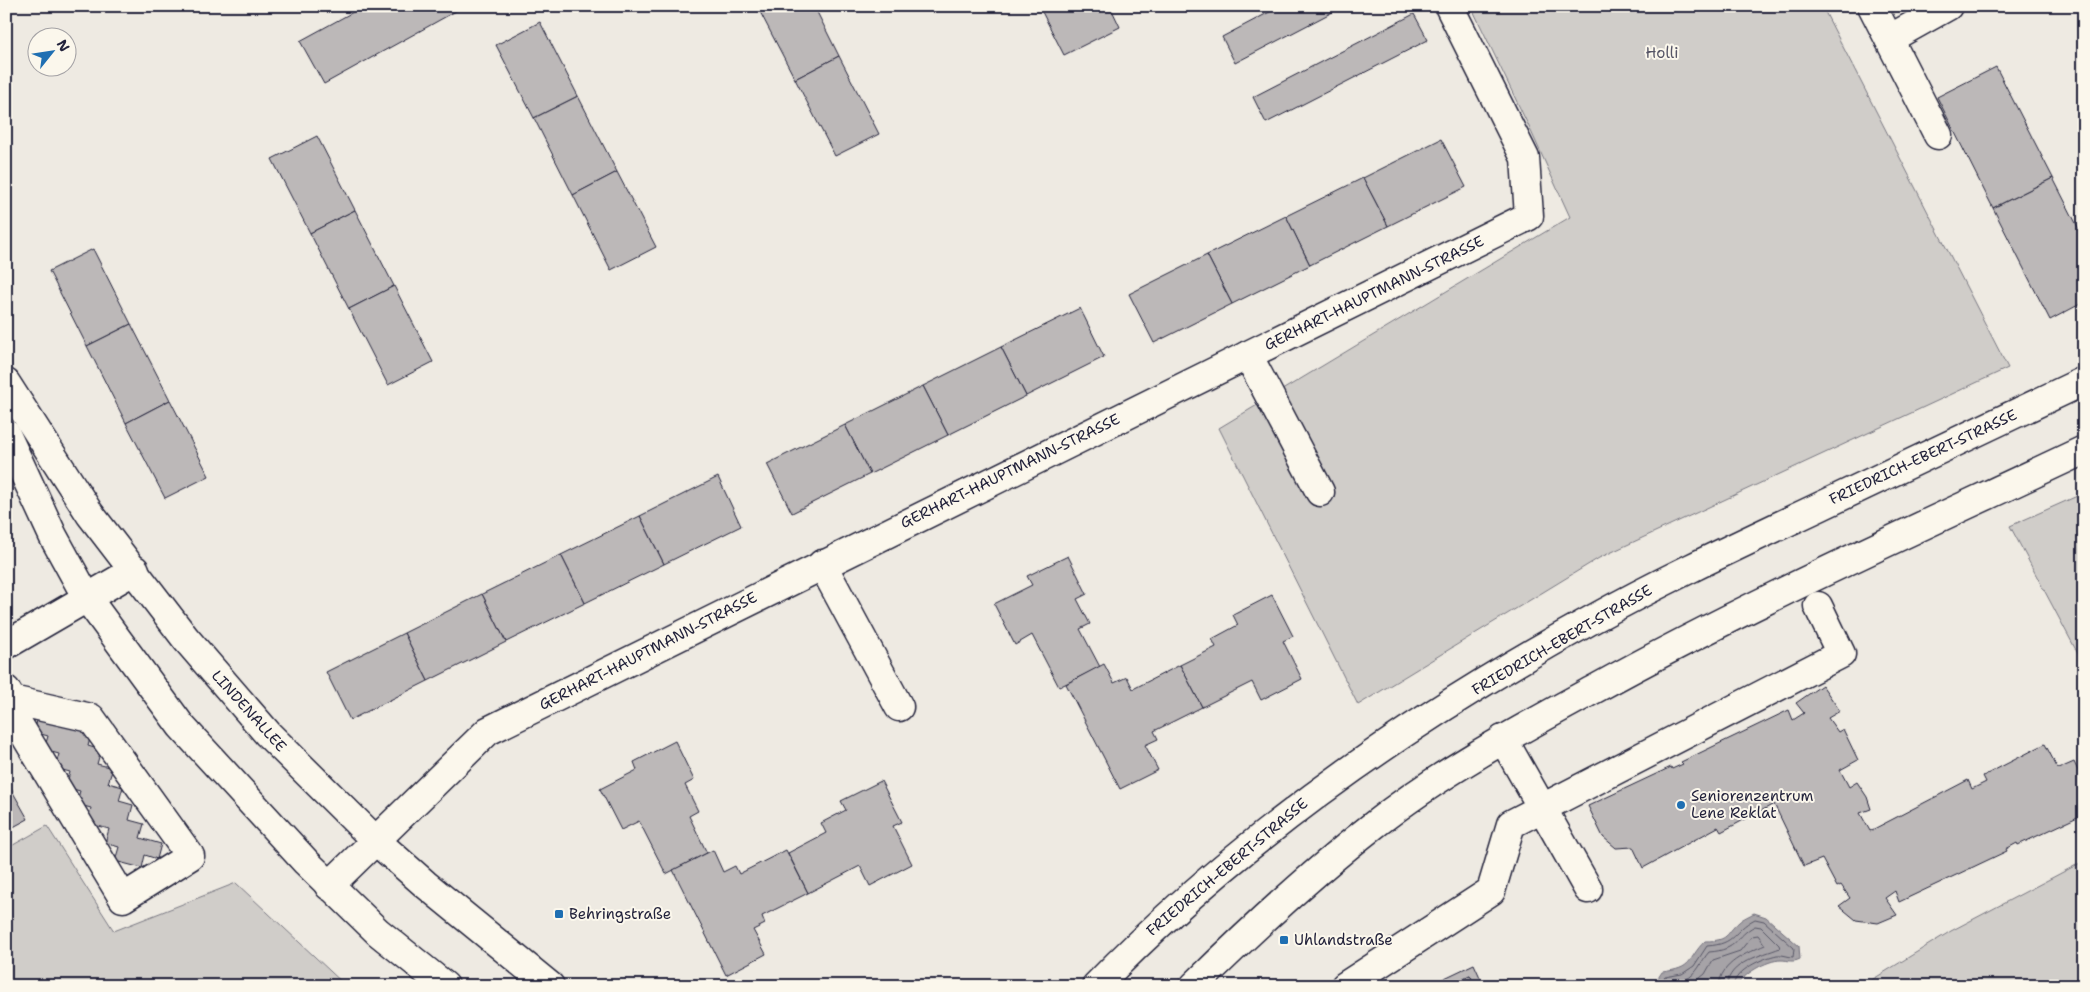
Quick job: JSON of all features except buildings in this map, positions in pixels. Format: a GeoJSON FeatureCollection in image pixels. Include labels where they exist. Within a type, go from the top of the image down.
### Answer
{"type":"FeatureCollection","features":[{"type":"Feature","properties":{"kind":"street","name":"GERHART-HAUPTMANN-STRASSE"},"geometry":{"type":"LineString","coordinates":[[329,886],[488,731],[1528,216],[1525,158],[1449,6]]}},
{"type":"Feature","properties":{"kind":"street"},"geometry":{"type":"LineString","coordinates":[[1872,6],[1938,134]]}},
{"type":"Feature","properties":{"kind":"street"},"geometry":{"type":"LineString","coordinates":[[1889,39],[1946,8]]}},
{"type":"Feature","properties":{"kind":"street"},"geometry":{"type":"LineString","coordinates":[[1248,356],[1320,492]]}},
{"type":"Feature","properties":{"kind":"street","name":"FRIEDRICH-EBERT-STRASSE"},"geometry":{"type":"LineString","coordinates":[[1096,986],[1146,935],[1311,797],[1434,713],[1593,619],[1698,564],[2084,381]]}},
{"type":"Feature","properties":{"kind":"street","name":"LINDENALLEE"},"geometry":{"type":"LineString","coordinates":[[6,384],[90,514],[135,570],[186,639],[268,734],[375,840],[425,884],[550,986]]}},
{"type":"Feature","properties":{"kind":"street"},"geometry":{"type":"LineString","coordinates":[[6,434],[53,536],[87,598],[181,726],[329,886],[378,932],[445,986]]}},
{"type":"Feature","properties":{"kind":"street"},"geometry":{"type":"LineString","coordinates":[[1194,986],[1257,924],[1375,824],[1444,776],[1503,739],[1648,659],[1852,558],[2084,450]]}},
{"type":"Feature","properties":{"kind":"street"},"geometry":{"type":"LineString","coordinates":[[822,564],[899,707]]}},
{"type":"Feature","properties":{"kind":"street"},"geometry":{"type":"LineString","coordinates":[[6,645],[135,570]]}},
{"type":"Feature","properties":{"kind":"street"},"geometry":{"type":"LineString","coordinates":[[1345,986],[1490,891],[1511,824],[1841,654],[1818,606]]}},
{"type":"Feature","properties":{"kind":"street"},"geometry":{"type":"LineString","coordinates":[[9,695],[91,718],[190,856],[123,898],[14,717],[9,695]]}},
{"type":"Feature","properties":{"kind":"street"},"geometry":{"type":"LineString","coordinates":[[1503,739],[1588,889]]}},
{"type":"Feature","properties":{"kind":"green space","name":"Holli"},"geometry":{"type":"Polygon","coordinates":[[[1471,6],[1822,6],[2008,368],[1599,558],[1358,705],[1219,428],[1570,217],[1471,6]]]}},
{"type":"Feature","properties":{"kind":"green space"},"geometry":{"type":"Polygon","coordinates":[[[2084,493],[2084,665],[2010,526],[2084,493]]]}},
{"type":"Feature","properties":{"kind":"green space"},"geometry":{"type":"Polygon","coordinates":[[[47,826],[114,931],[236,883],[346,986],[6,986],[6,849],[47,826]]]}},
{"type":"Feature","properties":{"kind":"green space"},"geometry":{"type":"Polygon","coordinates":[[[2084,861],[2084,986],[1862,986],[1951,931],[2084,861]]]}},
{"type":"Feature","properties":{"kind":"water"},"geometry":{"type":"Polygon","coordinates":[[[1754,913],[1766,917],[1799,946],[1800,959],[1769,962],[1750,972],[1737,986],[1653,986],[1662,972],[1685,965],[1705,941],[1723,938],[1741,921],[1754,913]]]}},
{"type":"Feature","properties":{"kind":"place","name":"Seniorenzentrum Lene Reklat"},"geometry":{"type":"Point","coordinates":[1681,805]}},
{"type":"Feature","properties":{"kind":"place","name":"Behringstraße"},"geometry":{"type":"Point","coordinates":[559,914]}},
{"type":"Feature","properties":{"kind":"place","name":"Uhlandstraße"},"geometry":{"type":"Point","coordinates":[1284,940]}}]}
